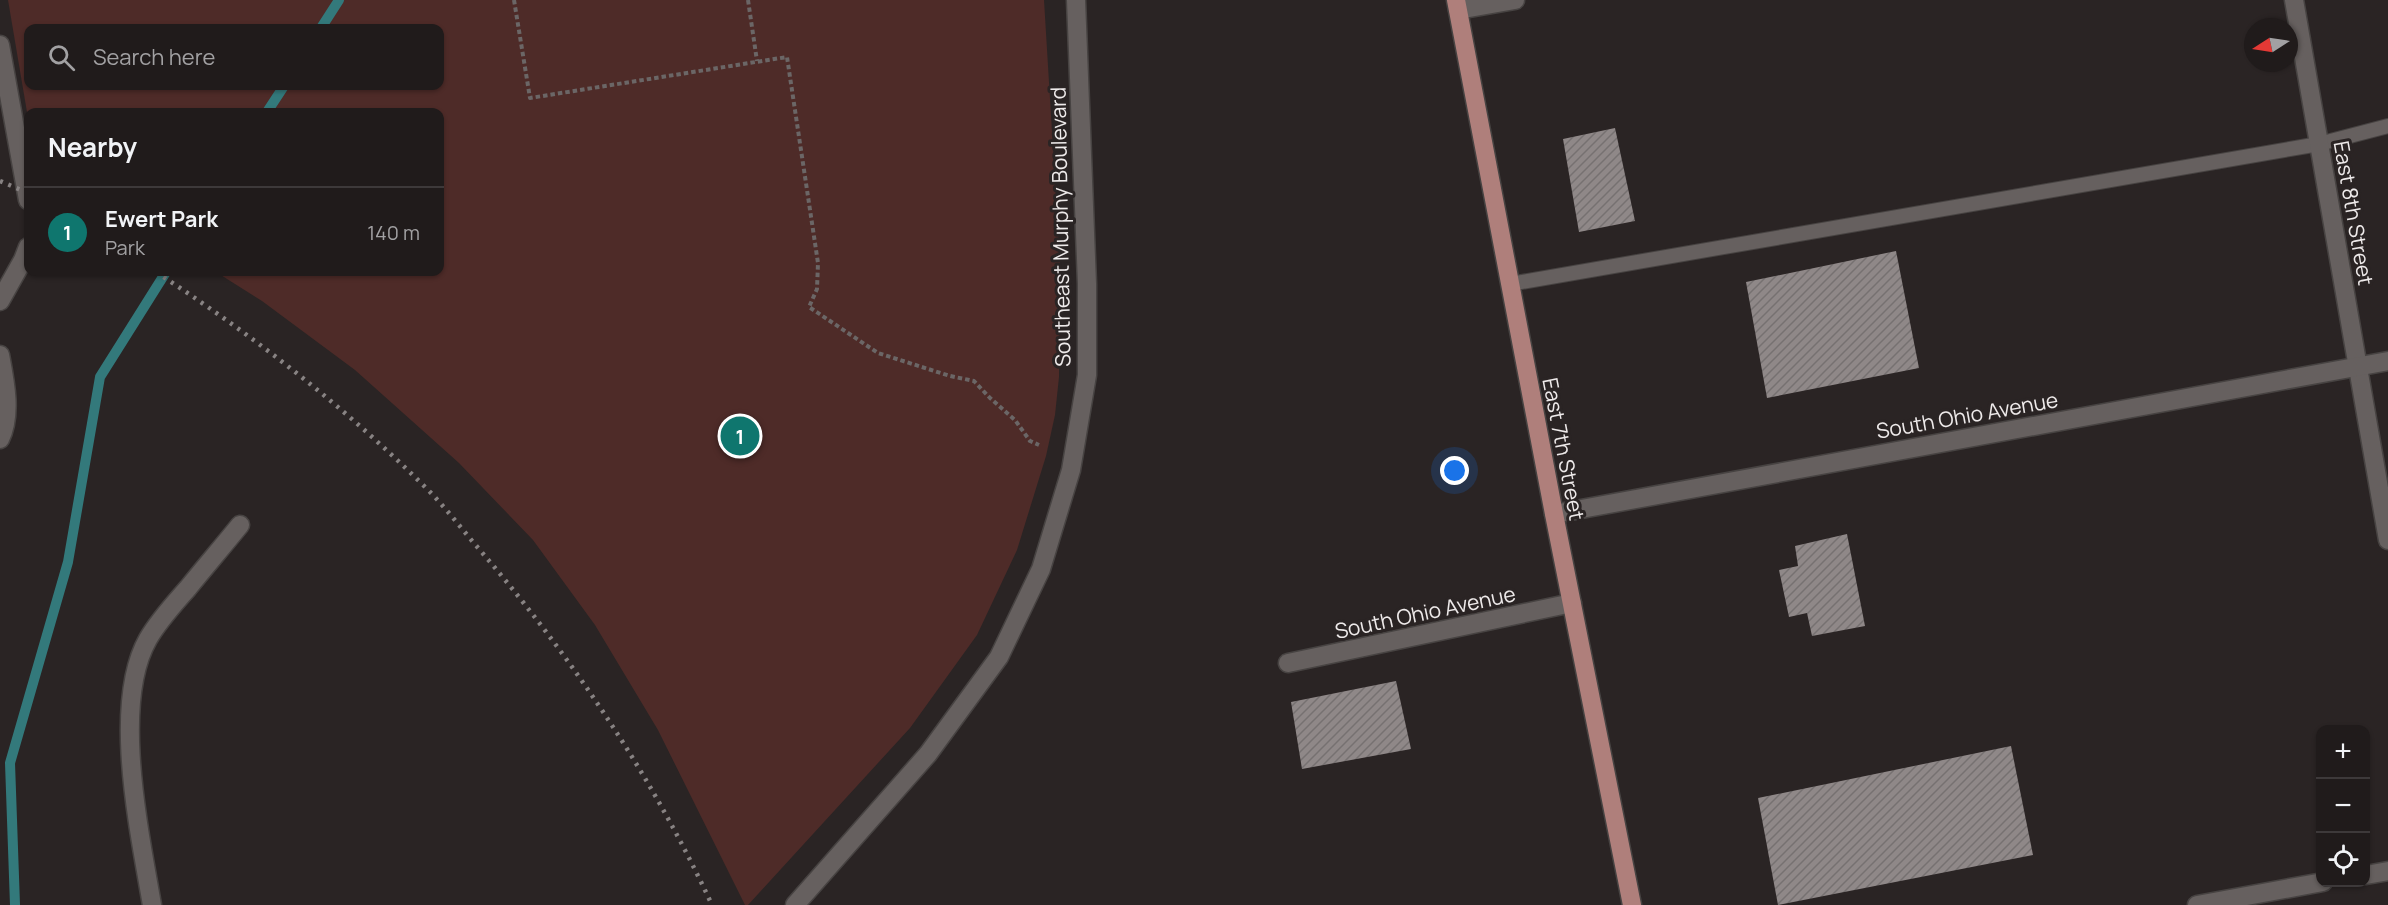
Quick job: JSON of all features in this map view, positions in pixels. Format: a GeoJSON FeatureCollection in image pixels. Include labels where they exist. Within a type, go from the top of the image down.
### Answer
{"type":"FeatureCollection","features":[{"type":"Feature","properties":{"kind":"main road","name":"East 7th Street"},"geometry":{"type":"LineString","coordinates":[[1457,5],[1554,514],[1632,905]]}},
{"type":"Feature","properties":{"kind":"street","name":"Southeast Murphy Boulevard"},"geometry":{"type":"LineString","coordinates":[[795,905],[928,754],[999,657],[1041,569],[1071,470],[1087,375],[1087,284],[1076,0]]}},
{"type":"Feature","properties":{"kind":"street"},"geometry":{"type":"LineString","coordinates":[[1457,5],[1515,0]]}},
{"type":"Feature","properties":{"kind":"street","name":"East 8th Street"},"geometry":{"type":"LineString","coordinates":[[2294,0],[2388,540]]}},
{"type":"Feature","properties":{"kind":"street"},"geometry":{"type":"LineString","coordinates":[[0,45],[24,178]]}},
{"type":"Feature","properties":{"kind":"street"},"geometry":{"type":"LineString","coordinates":[[0,301],[24,257]]}},
{"type":"Feature","properties":{"kind":"street"},"geometry":{"type":"LineString","coordinates":[[0,355],[6,396],[5,423],[0,440]]}},
{"type":"Feature","properties":{"kind":"street","name":"South Ohio Avenue"},"geometry":{"type":"LineString","coordinates":[[1554,514],[2388,361]]}},
{"type":"Feature","properties":{"kind":"street"},"geometry":{"type":"LineString","coordinates":[[152,905],[134,798],[130,748],[132,696],[138,664],[147,640],[161,620],[240,525]]}},
{"type":"Feature","properties":{"kind":"street","name":"South Ohio Avenue"},"geometry":{"type":"LineString","coordinates":[[1288,663],[1572,603]]}},
{"type":"Feature","properties":{"kind":"street"},"geometry":{"type":"LineString","coordinates":[[2370,874],[2388,871]]}},
{"type":"Feature","properties":{"kind":"street"},"geometry":{"type":"LineString","coordinates":[[2196,905],[2316,883]]}},
{"type":"Feature","properties":{"kind":"lane"},"geometry":{"type":"LineString","coordinates":[[1510,284],[2319,144],[2388,126]]}},
{"type":"Feature","properties":{"kind":"path"},"geometry":{"type":"LineString","coordinates":[[514,0],[530,98],[787,57],[818,263],[817,289],[809,307],[878,353],[950,376],[974,381],[1015,420],[1030,441],[1039,445]]}},
{"type":"Feature","properties":{"kind":"path"},"geometry":{"type":"LineString","coordinates":[[748,0],[757,61]]}},
{"type":"Feature","properties":{"kind":"shaded area"},"geometry":{"type":"Polygon","coordinates":[[[8,0],[1044,0],[1060,263],[1059,377],[1055,415],[1046,456],[1017,550],[977,635],[910,728],[748,905],[745,905],[658,730],[595,625],[533,540],[459,463],[355,370],[262,301],[222,276],[444,276],[444,108],[26,108],[8,0]]]}},
{"type":"Feature","properties":{"kind":"building"},"geometry":{"type":"Polygon","coordinates":[[[1615,128],[1635,221],[1579,232],[1563,139],[1615,128]]]}},
{"type":"Feature","properties":{"kind":"building"},"geometry":{"type":"Polygon","coordinates":[[[1896,251],[1919,368],[1767,398],[1746,282],[1896,251]]]}},
{"type":"Feature","properties":{"kind":"building"},"geometry":{"type":"Polygon","coordinates":[[[1847,534],[1865,626],[1812,636],[1807,613],[1789,617],[1779,570],[1798,566],[1795,546],[1847,534]]]}},
{"type":"Feature","properties":{"kind":"building"},"geometry":{"type":"Polygon","coordinates":[[[1396,681],[1411,749],[1302,769],[1291,702],[1396,681]]]}},
{"type":"Feature","properties":{"kind":"building"},"geometry":{"type":"Polygon","coordinates":[[[2011,746],[2033,855],[1778,905],[1758,798],[2011,746]]]}},
{"type":"Feature","properties":{"kind":"waterway"},"geometry":{"type":"LineString","coordinates":[[324,24],[339,0]]}},
{"type":"Feature","properties":{"kind":"waterway"},"geometry":{"type":"LineString","coordinates":[[270,108],[281,90]]}},
{"type":"Feature","properties":{"kind":"waterway"},"geometry":{"type":"LineString","coordinates":[[15,905],[10,763],[68,562],[100,377],[163,276]]}},
{"type":"Feature","properties":{"kind":"railway"},"geometry":{"type":"LineString","coordinates":[[0,181],[24,191]]}},
{"type":"Feature","properties":{"kind":"railway"},"geometry":{"type":"LineString","coordinates":[[162,276],[261,345],[327,398],[391,454],[444,508],[546,632],[608,719],[663,810],[712,905]]}},
{"type":"Feature","properties":{"kind":"place","name":"Ewert Park"},"geometry":{"type":"Point","coordinates":[740,436]}}]}
